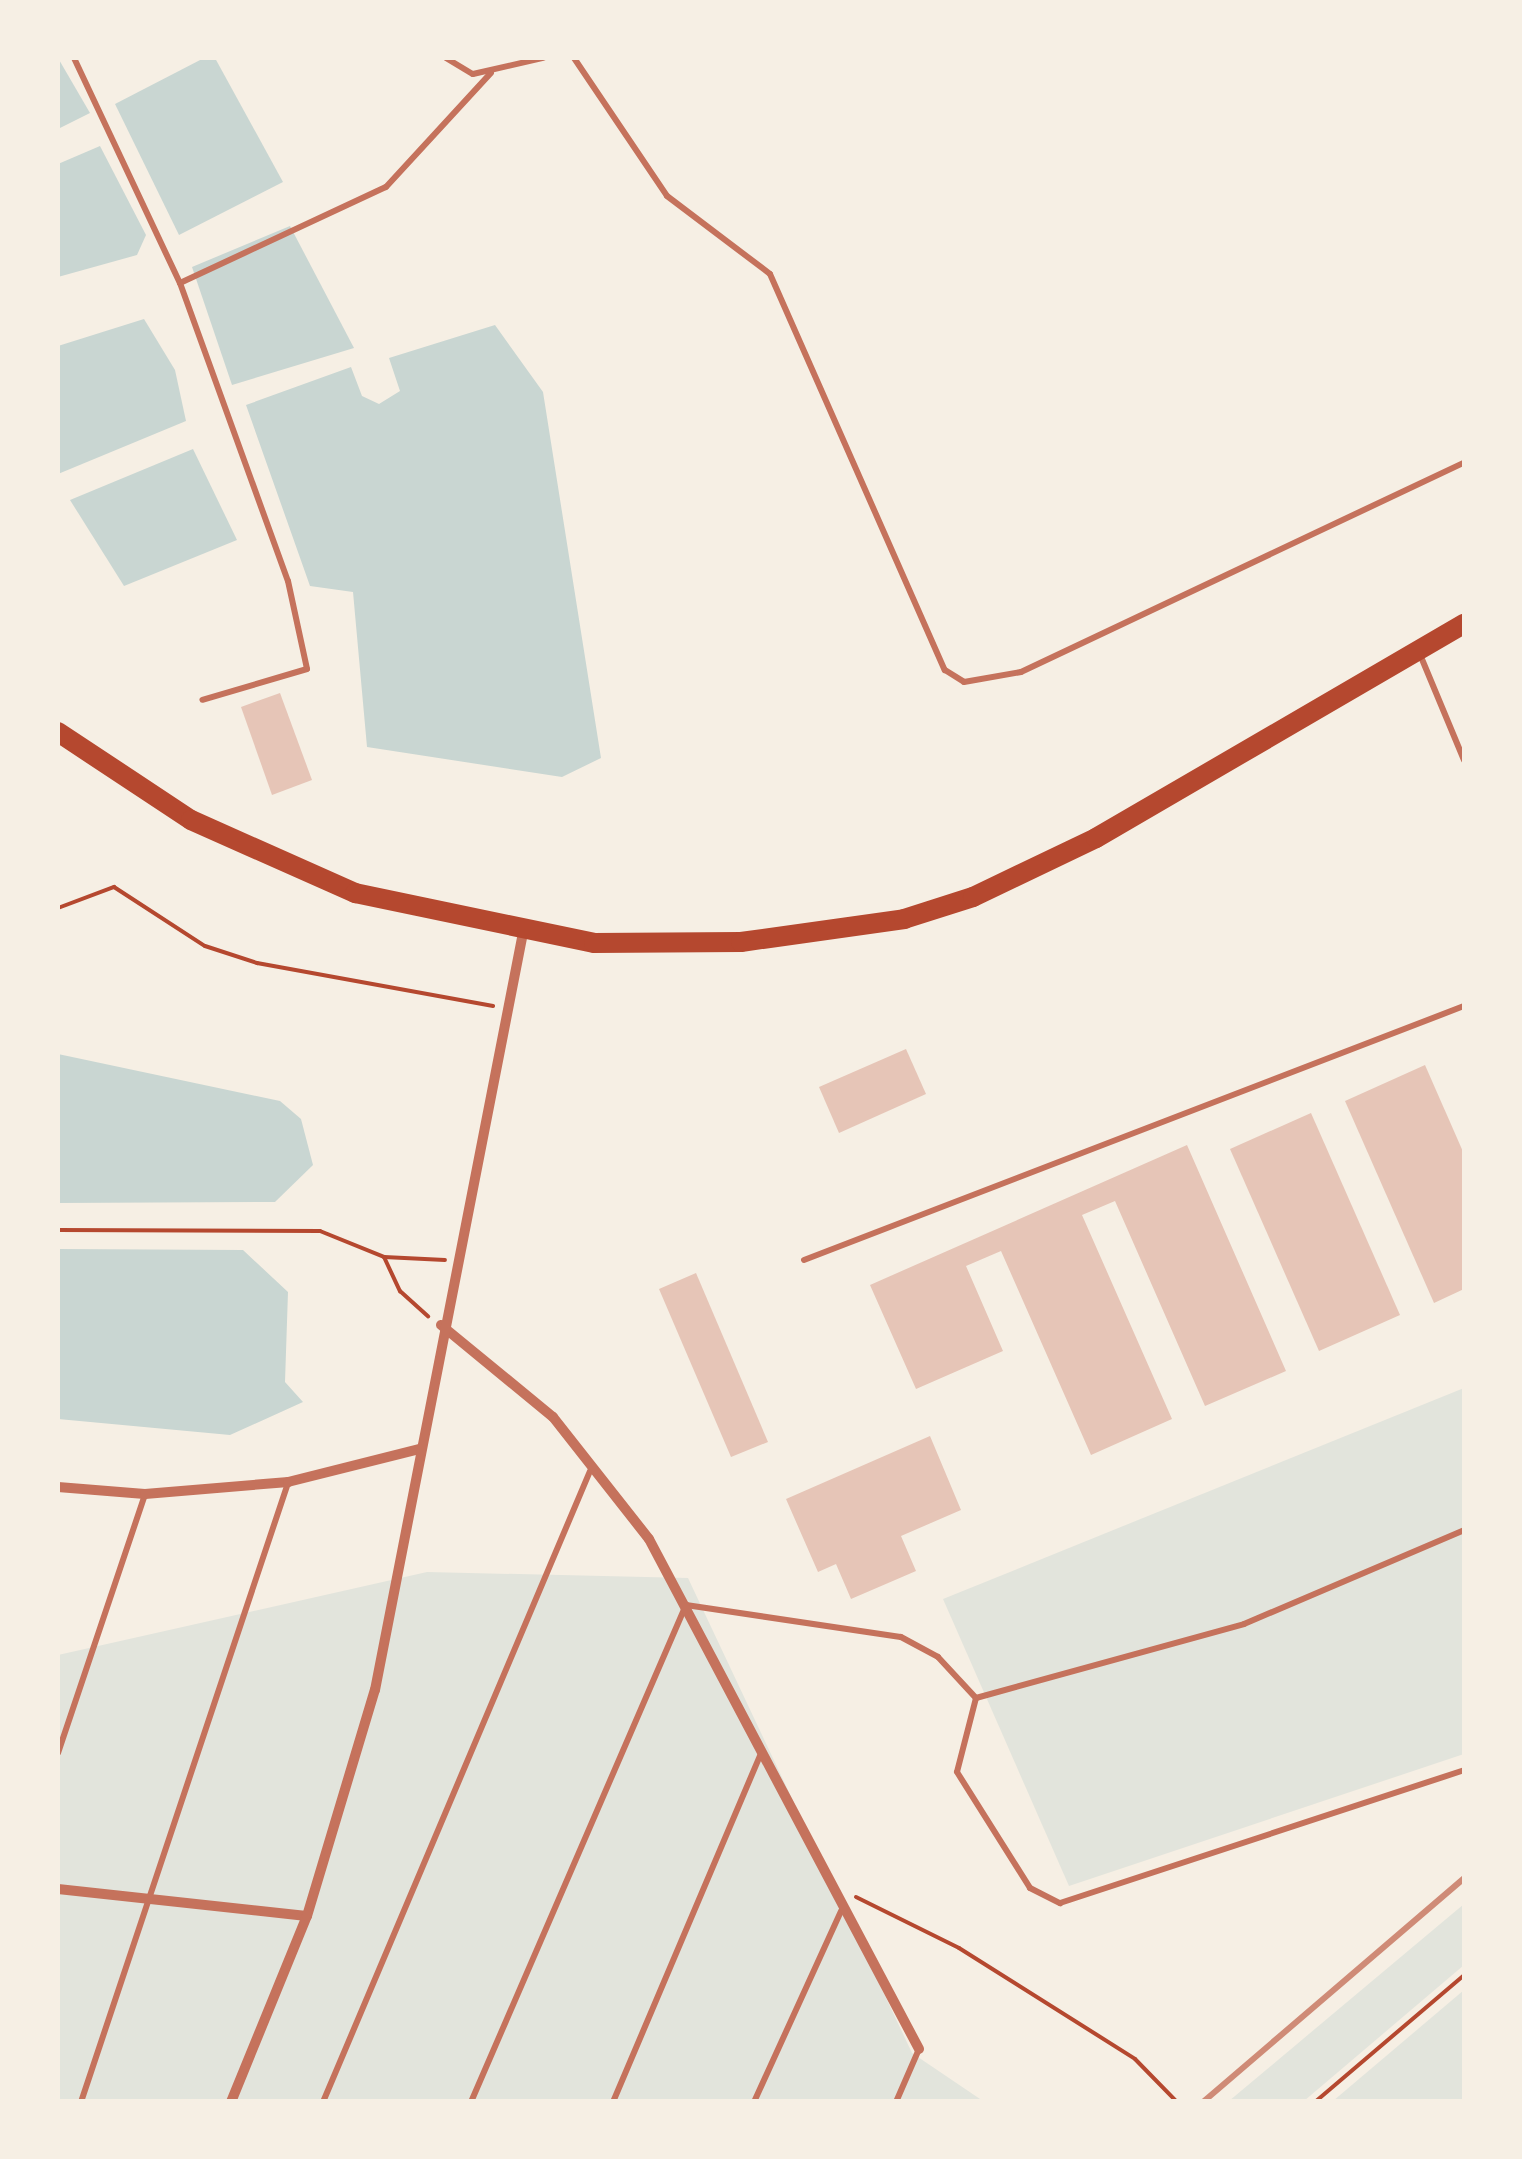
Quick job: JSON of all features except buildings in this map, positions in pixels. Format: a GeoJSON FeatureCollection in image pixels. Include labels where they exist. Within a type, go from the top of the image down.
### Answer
{"type":"FeatureCollection","features":[{"type":"Feature","properties":{"kind":"main road"},"geometry":{"type":"LineString","coordinates":[[58,732],[120,779],[264,856],[355,893],[523,933],[741,942],[921,913],[1096,838],[1464,624]]}},
{"type":"Feature","properties":{"kind":"street"},"geometry":{"type":"LineString","coordinates":[[230,2102],[306,1916],[375,1690],[441,1325],[523,933]]}},
{"type":"Feature","properties":{"kind":"street"},"geometry":{"type":"LineString","coordinates":[[441,1325],[553,1417],[590,1471],[649,1539],[686,1604],[841,1911],[919,2050]]}},
{"type":"Feature","properties":{"kind":"street"},"geometry":{"type":"LineString","coordinates":[[58,1487],[145,1494],[288,1482],[418,1449]]}},
{"type":"Feature","properties":{"kind":"street"},"geometry":{"type":"LineString","coordinates":[[58,1888],[306,1916]]}},
{"type":"Feature","properties":{"kind":"lane"},"geometry":{"type":"LineString","coordinates":[[74,58],[180,283],[288,580],[307,668],[202,700]]}},
{"type":"Feature","properties":{"kind":"lane"},"geometry":{"type":"LineString","coordinates":[[446,58],[473,74],[491,73],[543,58]]}},
{"type":"Feature","properties":{"kind":"lane"},"geometry":{"type":"LineString","coordinates":[[574,58],[667,196],[770,274],[945,670],[964,682],[1021,672],[1464,463]]}},
{"type":"Feature","properties":{"kind":"lane"},"geometry":{"type":"LineString","coordinates":[[180,283],[386,187],[491,73]]}},
{"type":"Feature","properties":{"kind":"lane"},"geometry":{"type":"LineString","coordinates":[[1419,651],[1464,760]]}},
{"type":"Feature","properties":{"kind":"lane"},"geometry":{"type":"LineString","coordinates":[[804,1260],[1464,1006]]}},
{"type":"Feature","properties":{"kind":"lane"},"geometry":{"type":"LineString","coordinates":[[323,2102],[590,1471]]}},
{"type":"Feature","properties":{"kind":"lane"},"geometry":{"type":"LineString","coordinates":[[81,2102],[288,1482]]}},
{"type":"Feature","properties":{"kind":"lane"},"geometry":{"type":"LineString","coordinates":[[58,1752],[145,1494]]}},
{"type":"Feature","properties":{"kind":"lane"},"geometry":{"type":"LineString","coordinates":[[976,1698],[1244,1624],[1464,1530]]}},
{"type":"Feature","properties":{"kind":"lane"},"geometry":{"type":"LineString","coordinates":[[471,2102],[686,1604],[902,1637],[938,1656],[976,1698]]}},
{"type":"Feature","properties":{"kind":"lane"},"geometry":{"type":"LineString","coordinates":[[976,1698],[957,1772],[1021,1876],[1060,1903],[1464,1770]]}},
{"type":"Feature","properties":{"kind":"lane"},"geometry":{"type":"LineString","coordinates":[[613,2102],[762,1752]]}},
{"type":"Feature","properties":{"kind":"lane"},"geometry":{"type":"LineString","coordinates":[[754,2102],[841,1911]]}},
{"type":"Feature","properties":{"kind":"lane"},"geometry":{"type":"LineString","coordinates":[[896,2102],[919,2050]]}},
{"type":"Feature","properties":{"kind":"path"},"geometry":{"type":"LineString","coordinates":[[58,908],[91,888],[114,887],[204,946],[257,963],[509,1004]]}},
{"type":"Feature","properties":{"kind":"path"},"geometry":{"type":"LineString","coordinates":[[58,1230],[320,1231],[384,1257],[455,1260]]}},
{"type":"Feature","properties":{"kind":"path"},"geometry":{"type":"LineString","coordinates":[[384,1257],[413,1307],[441,1325]]}},
{"type":"Feature","properties":{"kind":"path"},"geometry":{"type":"LineString","coordinates":[[828,1886],[959,1948],[1135,2059],[1177,2102]]}},
{"type":"Feature","properties":{"kind":"path"},"geometry":{"type":"LineString","coordinates":[[1315,2102],[1464,1975]]}},
{"type":"Feature","properties":{"kind":"shaded area"},"geometry":{"type":"Polygon","coordinates":[[[58,58],[90,113],[58,129],[58,58]]]}},
{"type":"Feature","properties":{"kind":"shaded area"},"geometry":{"type":"Polygon","coordinates":[[[204,58],[215,58],[283,182],[179,235],[115,104],[204,58]]]}},
{"type":"Feature","properties":{"kind":"shaded area"},"geometry":{"type":"Polygon","coordinates":[[[100,146],[146,235],[137,255],[58,277],[58,164],[100,146]]]}},
{"type":"Feature","properties":{"kind":"shaded area"},"geometry":{"type":"Polygon","coordinates":[[[290,226],[354,348],[232,385],[192,267],[290,226]]]}},
{"type":"Feature","properties":{"kind":"shaded area"},"geometry":{"type":"Polygon","coordinates":[[[144,319],[175,370],[186,421],[58,474],[58,346],[144,319]]]}},
{"type":"Feature","properties":{"kind":"shaded area"},"geometry":{"type":"Polygon","coordinates":[[[495,325],[543,392],[601,758],[562,777],[367,747],[353,592],[310,586],[246,405],[351,367],[362,396],[379,404],[400,391],[389,358],[495,325]]]}},
{"type":"Feature","properties":{"kind":"shaded area"},"geometry":{"type":"Polygon","coordinates":[[[193,449],[237,540],[124,586],[70,500],[193,449]]]}},
{"type":"Feature","properties":{"kind":"shaded area"},"geometry":{"type":"Polygon","coordinates":[[[58,1054],[280,1101],[301,1119],[313,1165],[275,1202],[58,1203],[58,1054]]]}},
{"type":"Feature","properties":{"kind":"shaded area"},"geometry":{"type":"Polygon","coordinates":[[[58,1249],[243,1250],[288,1292],[285,1382],[303,1402],[230,1435],[58,1419],[58,1249]]]}},
{"type":"Feature","properties":{"kind":"shaded area"},"geometry":{"type":"Polygon","coordinates":[[[1464,1388],[1464,1754],[1069,1886],[943,1599],[1464,1388]]]}},
{"type":"Feature","properties":{"kind":"shaded area"},"geometry":{"type":"Polygon","coordinates":[[[427,1572],[688,1578],[912,2053],[983,2101],[58,2101],[58,1655],[427,1572]]]}},
{"type":"Feature","properties":{"kind":"shaded area"},"geometry":{"type":"Polygon","coordinates":[[[1464,1904],[1464,1965],[1304,2101],[1229,2101],[1464,1904]]]}},
{"type":"Feature","properties":{"kind":"shaded area"},"geometry":{"type":"Polygon","coordinates":[[[1464,1990],[1464,2101],[1333,2101],[1464,1990]]]}},
{"type":"Feature","properties":{"kind":"railway"},"geometry":{"type":"LineString","coordinates":[[1203,2102],[1464,1878]]}}]}
